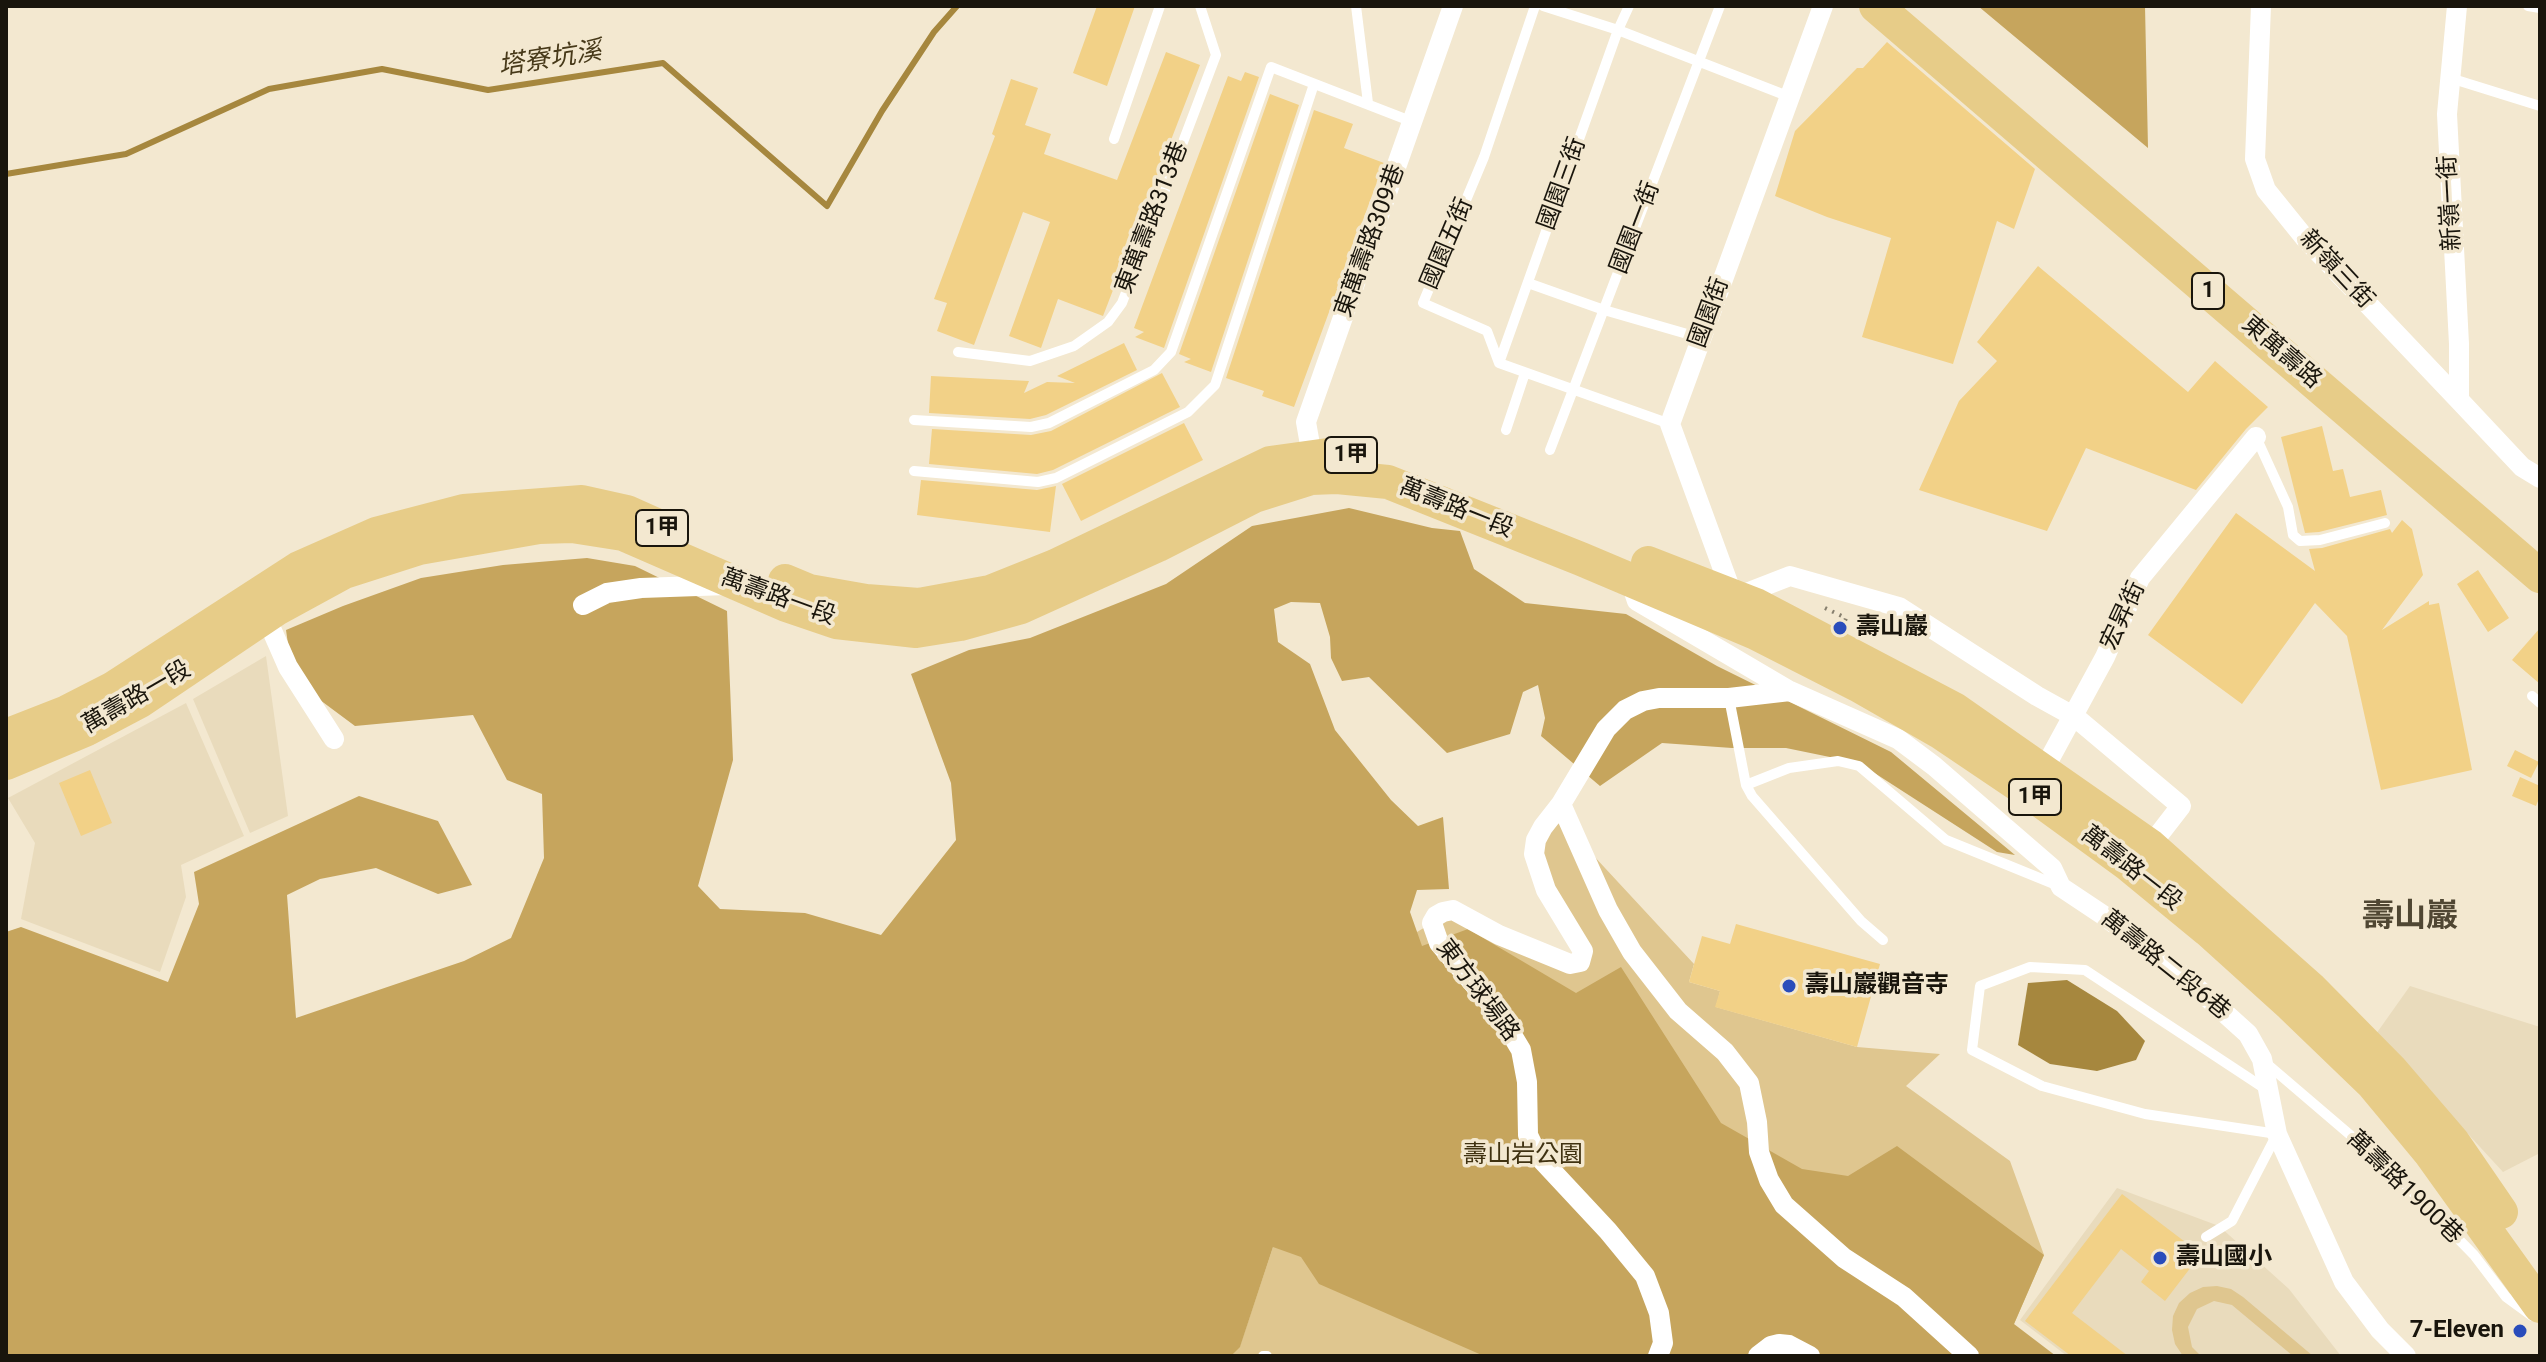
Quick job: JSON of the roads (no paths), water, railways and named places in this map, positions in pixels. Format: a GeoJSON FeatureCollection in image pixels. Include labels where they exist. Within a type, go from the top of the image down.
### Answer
{"type":"FeatureCollection","features":[{"type":"Feature","properties":{"kind":"main road","name":"東萬壽路"},"geometry":{"type":"LineString","coordinates":[[1876,6],[2540,576]]}},
{"type":"Feature","properties":{"kind":"main road","name":"東萬壽路"},"geometry":{"type":"LineString","coordinates":[[1909,6],[2540,545]]}},
{"type":"Feature","properties":{"kind":"main road","name":"萬壽路一段"},"geometry":{"type":"LineString","coordinates":[[6,763],[87,729],[140,701],[266,617],[344,572],[382,558],[493,533],[572,526],[623,534],[738,574],[809,591],[866,601],[919,605],[990,592],[1055,566],[1270,463],[1312,467],[1358,455],[1397,464],[1632,569],[1875,666],[1954,709],[2150,846],[2228,912],[2311,989],[2392,1071],[2453,1142],[2540,1268]]}},
{"type":"Feature","properties":{"kind":"main road","name":"萬壽路一段"},"geometry":{"type":"LineString","coordinates":[[6,736],[67,712],[112,689],[299,568],[376,534],[464,511],[582,502],[602,505],[627,512],[738,574]]}},
{"type":"Feature","properties":{"kind":"main road","name":"萬壽路一段"},"geometry":{"type":"LineString","coordinates":[[1731,608],[1940,732],[2026,790],[2129,865],[2208,930],[2372,1083],[2431,1154],[2540,1306]]}},
{"type":"Feature","properties":{"kind":"street","name":"東萬壽路309巷"},"geometry":{"type":"LineString","coordinates":[[1312,467],[1306,422],[1453,6]]}},
{"type":"Feature","properties":{"kind":"street","name":"國園街"},"geometry":{"type":"LineString","coordinates":[[1670,424],[1823,6]]}},
{"type":"Feature","properties":{"kind":"street","name":"新嶺三街"},"geometry":{"type":"LineString","coordinates":[[2261,6],[2255,159],[2266,190],[2304,237],[2522,467],[2540,478]]}},
{"type":"Feature","properties":{"kind":"street","name":"新嶺一街"},"geometry":{"type":"LineString","coordinates":[[2457,6],[2447,114],[2459,400]]}},
{"type":"Feature","properties":{"kind":"street"},"geometry":{"type":"LineString","coordinates":[[1670,424],[1731,608],[1790,576],[1899,607],[2075,717],[2181,806],[2150,846]]}},
{"type":"Feature","properties":{"kind":"street","name":"宏昇街"},"geometry":{"type":"LineString","coordinates":[[2043,771],[2075,717],[2140,578],[2256,437]]}},
{"type":"Feature","properties":{"kind":"street"},"geometry":{"type":"LineString","coordinates":[[1632,569],[1637,601],[1790,691]]}},
{"type":"Feature","properties":{"kind":"street"},"geometry":{"type":"LineString","coordinates":[[583,605],[607,593],[738,574]]}},
{"type":"Feature","properties":{"kind":"street"},"geometry":{"type":"LineString","coordinates":[[266,617],[288,667],[334,739]]}},
{"type":"Feature","properties":{"kind":"street","name":"東方球場路"},"geometry":{"type":"LineString","coordinates":[[1658,1356],[1663,1343],[1659,1313],[1645,1276],[1538,1156],[1528,1135],[1527,1082],[1521,1050],[1500,1015],[1450,958],[1433,931],[1432,923],[1436,916],[1453,910],[1499,935],[1547,955],[1570,964],[1580,962],[1583,951],[1546,890],[1534,854],[1536,840],[1543,827],[1561,804],[1606,729],[1625,710],[1643,701],[1659,698],[1729,698],[1790,691]]}},
{"type":"Feature","properties":{"kind":"street","name":"萬壽路二段6巷"},"geometry":{"type":"LineString","coordinates":[[1790,691],[1898,739],[1934,766],[2052,868],[2061,887],[2186,978],[2248,1034],[2262,1059],[2277,1134],[2344,1282],[2380,1330],[2406,1356]]}},
{"type":"Feature","properties":{"kind":"street"},"geometry":{"type":"LineString","coordinates":[[1561,804],[1608,910],[1632,952],[1678,1011],[1725,1052],[1749,1083],[1759,1152],[1769,1180],[1784,1205],[1844,1258],[1904,1297],[1969,1356]]}},
{"type":"Feature","properties":{"kind":"street"},"geometry":{"type":"LineString","coordinates":[[1758,1356],[1779,1344],[1789,1345],[1810,1356]]}},
{"type":"Feature","properties":{"kind":"lane"},"geometry":{"type":"LineString","coordinates":[[1114,139],[1160,6]]}},
{"type":"Feature","properties":{"kind":"lane","name":"東萬壽路313巷"},"geometry":{"type":"LineString","coordinates":[[958,352],[1030,361],[1074,346],[1108,322],[1122,303],[1216,55],[1200,6]]}},
{"type":"Feature","properties":{"kind":"lane"},"geometry":{"type":"LineString","coordinates":[[1356,6],[1368,103]]}},
{"type":"Feature","properties":{"kind":"lane","name":"國園五街"},"geometry":{"type":"LineString","coordinates":[[1499,363],[1487,331],[1423,303],[1484,157],[1535,6]]}},
{"type":"Feature","properties":{"kind":"lane"},"geometry":{"type":"LineString","coordinates":[[1543,6],[1618,30],[1790,97]]}},
{"type":"Feature","properties":{"kind":"lane","name":"國園三街"},"geometry":{"type":"LineString","coordinates":[[1499,363],[1629,6]]}},
{"type":"Feature","properties":{"kind":"lane","name":"國園一街"},"geometry":{"type":"LineString","coordinates":[[1550,450],[1720,6]]}},
{"type":"Feature","properties":{"kind":"lane"},"geometry":{"type":"LineString","coordinates":[[2528,6],[2540,8]]}},
{"type":"Feature","properties":{"kind":"lane"},"geometry":{"type":"LineString","coordinates":[[914,420],[1031,427],[1049,423],[1154,370],[1171,352],[1271,67],[1413,122]]}},
{"type":"Feature","properties":{"kind":"lane"},"geometry":{"type":"LineString","coordinates":[[2449,77],[2540,106]]}},
{"type":"Feature","properties":{"kind":"lane"},"geometry":{"type":"LineString","coordinates":[[914,471],[1038,482],[1056,478],[1188,412],[1215,385],[1314,84]]}},
{"type":"Feature","properties":{"kind":"lane"},"geometry":{"type":"LineString","coordinates":[[1528,283],[1604,310],[1701,338]]}},
{"type":"Feature","properties":{"kind":"lane"},"geometry":{"type":"LineString","coordinates":[[1499,363],[1670,424]]}},
{"type":"Feature","properties":{"kind":"lane"},"geometry":{"type":"LineString","coordinates":[[1506,430],[1525,373]]}},
{"type":"Feature","properties":{"kind":"lane"},"geometry":{"type":"LineString","coordinates":[[2256,437],[2288,507],[2293,535],[2300,541],[2320,540],[2385,523]]}},
{"type":"Feature","properties":{"kind":"lane"},"geometry":{"type":"LineString","coordinates":[[1729,698],[1746,785],[1752,796],[1861,921],[1883,940]]}},
{"type":"Feature","properties":{"kind":"lane"},"geometry":{"type":"LineString","coordinates":[[1746,785],[1789,768],[1838,761],[1859,766],[1946,840],[2061,887]]}},
{"type":"Feature","properties":{"kind":"lane"},"geometry":{"type":"LineString","coordinates":[[2206,1237],[2232,1221],[2277,1134],[2145,1114],[2042,1086],[1972,1050],[1980,986],[2030,967],[2085,970],[2270,1092]]}},
{"type":"Feature","properties":{"kind":"lane","name":"萬壽路1900巷"},"geometry":{"type":"LineString","coordinates":[[2262,1059],[2390,1169],[2467,1248],[2506,1297],[2540,1321]]}},
{"type":"Feature","properties":{"kind":"waterway","name":"塔寮坑溪"},"geometry":{"type":"LineString","coordinates":[[6,174],[126,154],[269,89],[382,69],[488,90],[663,63],[827,206],[882,111],[934,32],[957,6]]}},
{"type":"Feature","properties":{"kind":"place","name":"壽山巖"},"geometry":{"type":"Point","coordinates":[1840,628]}},
{"type":"Feature","properties":{"kind":"place","name":"壽山巖觀音寺"},"geometry":{"type":"Point","coordinates":[1789,986]}},
{"type":"Feature","properties":{"kind":"place","name":"壽山國小"},"geometry":{"type":"Point","coordinates":[2160,1258]}},
{"type":"Feature","properties":{"kind":"place","name":"7-Eleven"},"geometry":{"type":"Point","coordinates":[2520,1331]}},
{"type":"Feature","properties":{"kind":"district","name":"壽山巖"},"geometry":{"type":"Point","coordinates":[2410,918]}},
{"type":"Feature","properties":{"kind":"park label","name":"壽山岩公園"},"geometry":{"type":"Point","coordinates":[1523,1156]}}]}
